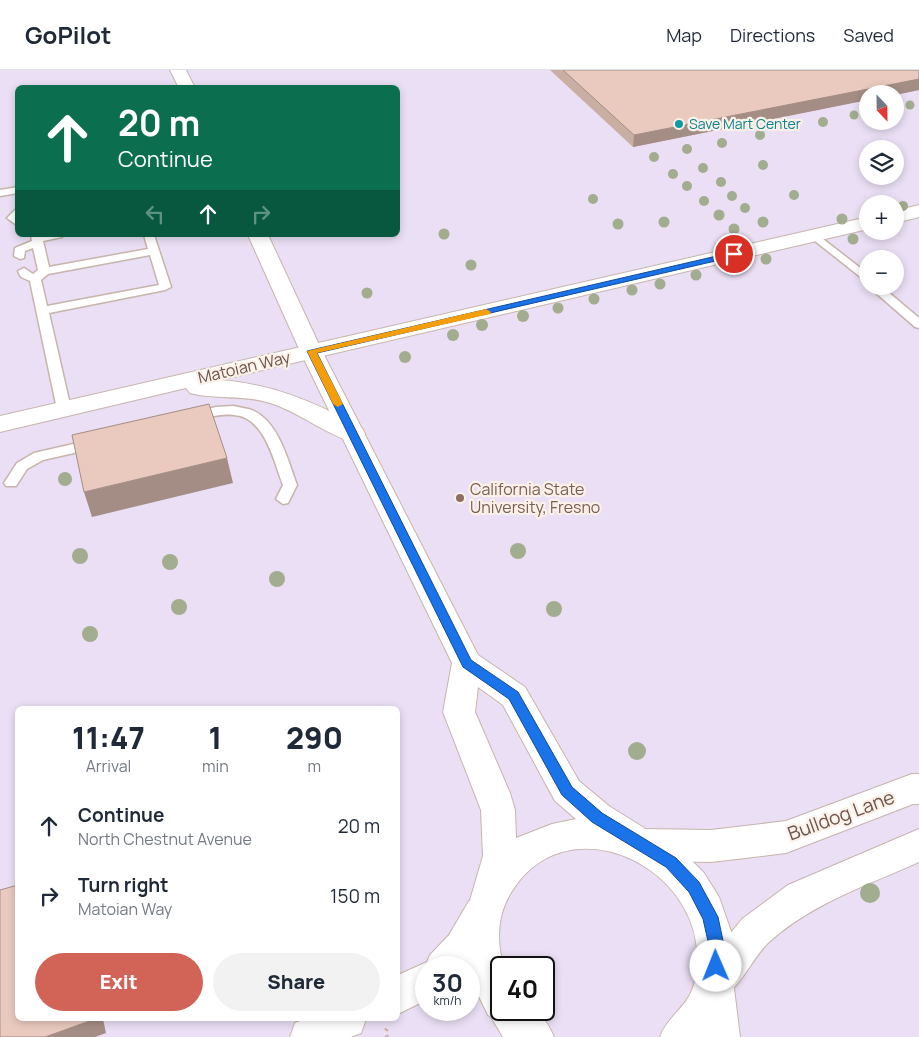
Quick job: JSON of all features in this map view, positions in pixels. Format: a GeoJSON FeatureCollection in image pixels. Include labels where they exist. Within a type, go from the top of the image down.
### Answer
{"type":"FeatureCollection","features":[{"type":"Feature","properties":{"kind":"street"},"geometry":{"type":"LineString","coordinates":[[178,70],[186,85]]}},
{"type":"Feature","properties":{"kind":"street"},"geometry":{"type":"LineString","coordinates":[[904,215],[919,211]]}},
{"type":"Feature","properties":{"kind":"street","name":"Matoian Way"},"geometry":{"type":"LineString","coordinates":[[0,424],[859,225]]}},
{"type":"Feature","properties":{"kind":"street"},"geometry":{"type":"LineString","coordinates":[[259,237],[312,351],[467,663],[514,696],[567,791],[597,817],[671,863],[694,887],[710,917],[717,950],[715,982],[721,1037]]}},
{"type":"Feature","properties":{"kind":"street"},"geometry":{"type":"LineString","coordinates":[[144,391],[216,387],[246,389],[272,394],[310,409],[353,434]]}},
{"type":"Feature","properties":{"kind":"street"},"geometry":{"type":"LineString","coordinates":[[467,663],[458,712],[494,793],[498,810],[500,856],[485,907],[480,946],[490,986]]}},
{"type":"Feature","properties":{"kind":"street","name":"Bulldog Lane"},"geometry":{"type":"LineString","coordinates":[[643,845],[711,846],[786,837],[912,789],[919,789]]}},
{"type":"Feature","properties":{"kind":"street"},"geometry":{"type":"LineString","coordinates":[[454,956],[462,948],[499,878],[520,855],[548,840],[587,833],[612,835],[643,845]]}},
{"type":"Feature","properties":{"kind":"street"},"geometry":{"type":"LineString","coordinates":[[679,1037],[699,1017],[715,982],[755,931],[801,897],[919,844]]}},
{"type":"Feature","properties":{"kind":"street"},"geometry":{"type":"LineString","coordinates":[[400,994],[415,986]]}},
{"type":"Feature","properties":{"kind":"street"},"geometry":{"type":"LineString","coordinates":[[309,1037],[344,1021]]}},
{"type":"Feature","properties":{"kind":"street"},"geometry":{"type":"LineString","coordinates":[[513,1021],[535,1037]]}},
{"type":"Feature","properties":{"kind":"lane"},"geometry":{"type":"LineString","coordinates":[[0,193],[15,190]]}},
{"type":"Feature","properties":{"kind":"lane"},"geometry":{"type":"LineString","coordinates":[[0,223],[15,218]]}},
{"type":"Feature","properties":{"kind":"lane"},"geometry":{"type":"LineString","coordinates":[[814,235],[859,272]]}},
{"type":"Feature","properties":{"kind":"lane"},"geometry":{"type":"LineString","coordinates":[[42,311],[165,287],[150,237]]}},
{"type":"Feature","properties":{"kind":"lane"},"geometry":{"type":"LineString","coordinates":[[20,256],[19,250],[37,239],[42,311],[64,409]]}},
{"type":"Feature","properties":{"kind":"lane"},"geometry":{"type":"LineString","coordinates":[[24,271],[25,275],[39,275],[154,251]]}},
{"type":"Feature","properties":{"kind":"lane"},"geometry":{"type":"LineString","coordinates":[[885,295],[919,324]]}},
{"type":"Feature","properties":{"kind":"lane"},"geometry":{"type":"LineString","coordinates":[[177,422],[210,412],[226,410],[239,410],[252,415],[267,430],[290,485],[284,499]]}},
{"type":"Feature","properties":{"kind":"lane"},"geometry":{"type":"LineString","coordinates":[[11,483],[22,466],[39,456],[104,442]]}},
{"type":"Feature","properties":{"kind":"shaded area","name":"California State University, Fresno"},"geometry":{"type":"Polygon","coordinates":[[[0,70],[919,70],[919,1037],[0,1037],[0,70]]]}},
{"type":"Feature","properties":{"kind":"building","name":"Save Mart Center"},"geometry":{"type":"Polygon","coordinates":[[[563,70],[919,70],[919,79],[888,85],[859,85],[859,91],[634,135],[563,70]]]}},
{"type":"Feature","properties":{"kind":"building"},"geometry":{"type":"Polygon","coordinates":[[[209,404],[227,458],[84,492],[72,435],[209,404]]]}},
{"type":"Feature","properties":{"kind":"building"},"geometry":{"type":"Polygon","coordinates":[[[15,886],[15,1021],[89,1021],[45,1037],[0,1037],[0,890],[15,886]]]}},
{"type":"Feature","properties":{"kind":"slow traffic"},"geometry":{"type":"LineString","coordinates":[[338,404],[312,351],[486,312]]}},
{"type":"Feature","properties":{"kind":"place","name":"Save Mart Center"},"geometry":{"type":"Point","coordinates":[679,124]}},
{"type":"Feature","properties":{"kind":"place","name":"California State University, Fresno"},"geometry":{"type":"Point","coordinates":[460,498]}},
{"type":"Feature","properties":{"kind":"route"},"geometry":{"type":"LineString","coordinates":[[716,966],[717,950],[710,917],[694,887],[671,863],[597,817],[567,791],[514,696],[467,663],[312,351],[734,254]]}}]}
